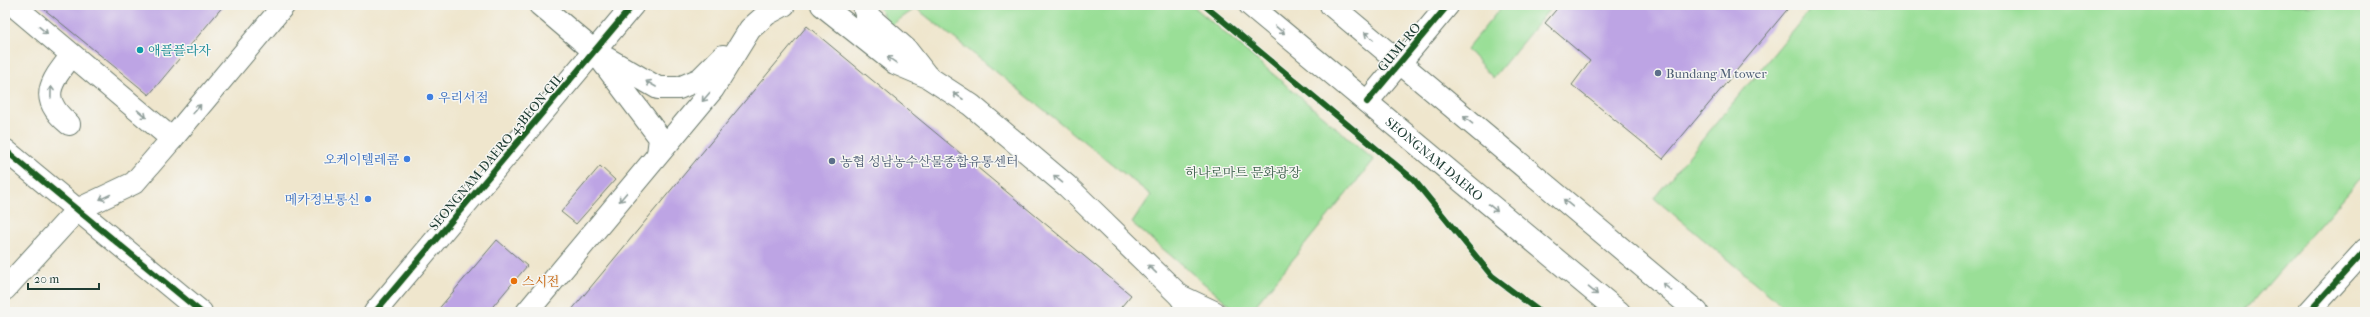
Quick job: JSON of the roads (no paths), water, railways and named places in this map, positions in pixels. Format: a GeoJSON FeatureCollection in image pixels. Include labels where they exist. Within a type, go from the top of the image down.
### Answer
{"type":"FeatureCollection","features":[{"type":"Feature","properties":{"kind":"main road"},"geometry":{"type":"LineString","coordinates":[[13,5],[172,139]]}},
{"type":"Feature","properties":{"kind":"main road"},"geometry":{"type":"LineString","coordinates":[[5,289],[77,210],[134,183],[284,5]]}},
{"type":"Feature","properties":{"kind":"main road"},"geometry":{"type":"LineString","coordinates":[[540,5],[594,51],[658,88],[679,88],[700,79],[767,14],[784,5]]}},
{"type":"Feature","properties":{"kind":"main road","name":"SEONGNAM-DAERO 43BEON-GIL"},"geometry":{"type":"LineString","coordinates":[[375,312],[633,5]]}},
{"type":"Feature","properties":{"kind":"main road"},"geometry":{"type":"LineString","coordinates":[[822,5],[895,63],[928,77],[971,105],[1067,186],[1185,304],[1214,312]]}},
{"type":"Feature","properties":{"kind":"main road","name":"SEONGNAM-DAERO"},"geometry":{"type":"LineString","coordinates":[[1250,5],[1619,312]]}},
{"type":"Feature","properties":{"kind":"main road"},"geometry":{"type":"LineString","coordinates":[[1331,5],[1697,312]]}},
{"type":"Feature","properties":{"kind":"main road","name":"GUMI-RO"},"geometry":{"type":"LineString","coordinates":[[1367,102],[1448,5]]}},
{"type":"Feature","properties":{"kind":"main road"},"geometry":{"type":"LineString","coordinates":[[859,8],[906,49],[928,77]]}},
{"type":"Feature","properties":{"kind":"main road"},"geometry":{"type":"LineString","coordinates":[[527,312],[713,89],[750,29]]}},
{"type":"Feature","properties":{"kind":"main road"},"geometry":{"type":"LineString","coordinates":[[594,51],[660,138],[658,154]]}},
{"type":"Feature","properties":{"kind":"main road"},"geometry":{"type":"LineString","coordinates":[[69,124],[56,113],[50,97],[52,82],[72,55]]}},
{"type":"Feature","properties":{"kind":"main road"},"geometry":{"type":"LineString","coordinates":[[5,150],[201,312]]}},
{"type":"Feature","properties":{"kind":"main road"},"geometry":{"type":"LineString","coordinates":[[2309,312],[2365,250]]}},
{"type":"Feature","properties":{"kind":"place","name":"애플플라자"},"geometry":{"type":"Point","coordinates":[140,50]}},
{"type":"Feature","properties":{"kind":"place","name":"Bundang M tower"},"geometry":{"type":"Point","coordinates":[1658,73]}},
{"type":"Feature","properties":{"kind":"place","name":"우리서점"},"geometry":{"type":"Point","coordinates":[430,97]}},
{"type":"Feature","properties":{"kind":"place","name":"오케이텔레콤"},"geometry":{"type":"Point","coordinates":[407,159]}},
{"type":"Feature","properties":{"kind":"place","name":"농협 성남농수산물종합유통센터"},"geometry":{"type":"Point","coordinates":[832,161]}},
{"type":"Feature","properties":{"kind":"place","name":"메카정보통신"},"geometry":{"type":"Point","coordinates":[368,199]}},
{"type":"Feature","properties":{"kind":"place","name":"스시전"},"geometry":{"type":"Point","coordinates":[514,281]}},
{"type":"Feature","properties":{"kind":"park label","name":"하나로마트 문화광장"},"geometry":{"type":"Point","coordinates":[1243,172]}}]}
